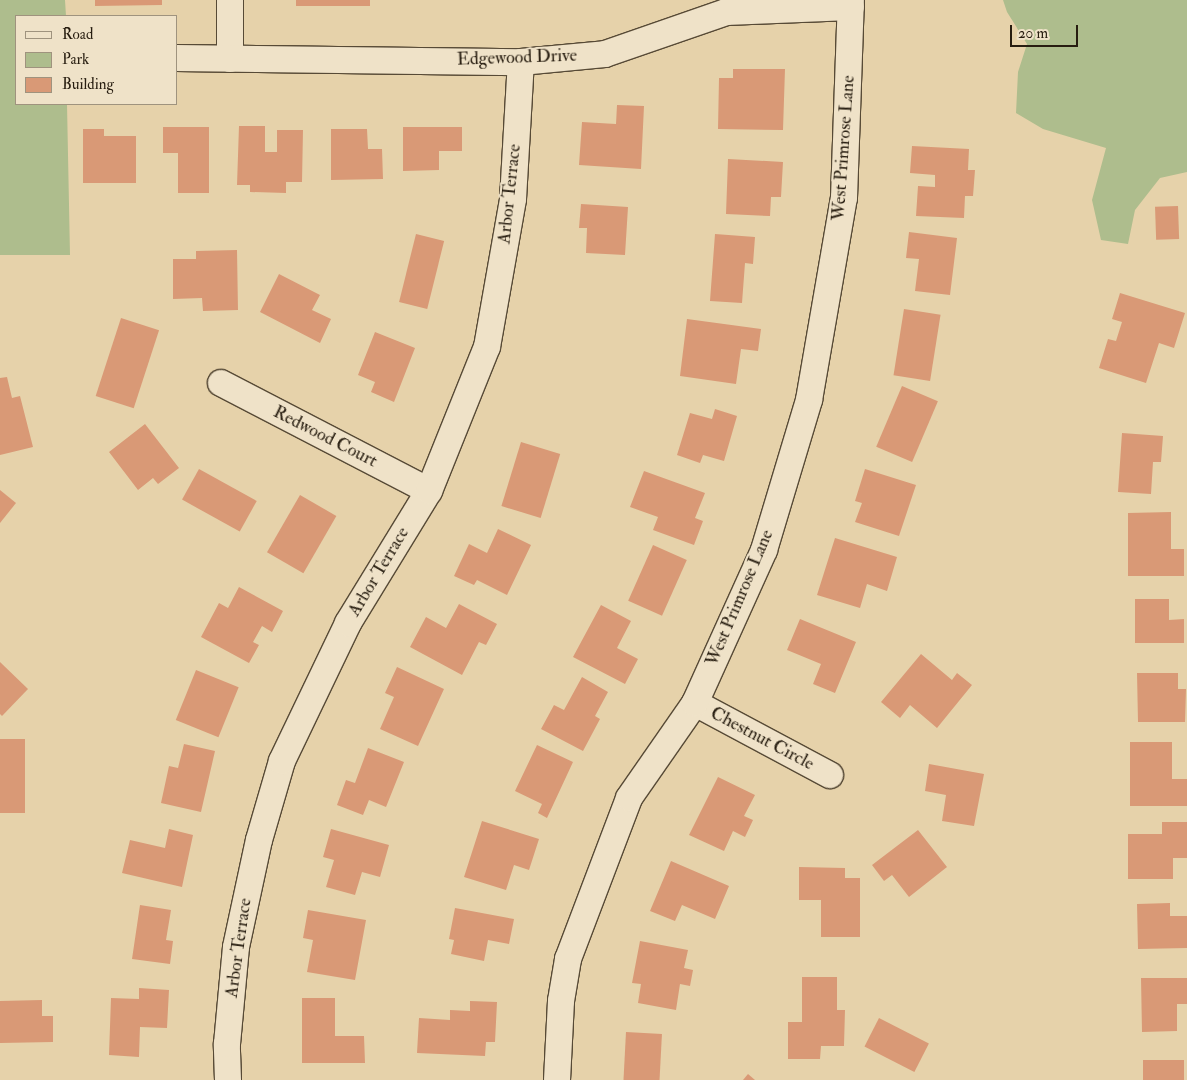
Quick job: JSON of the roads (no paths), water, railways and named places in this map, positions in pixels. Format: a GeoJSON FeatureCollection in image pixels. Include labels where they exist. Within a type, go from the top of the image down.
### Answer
{"type":"FeatureCollection","features":[{"type":"Feature","properties":{"kind":"street"},"geometry":{"type":"LineString","coordinates":[[230,0],[230,59]]}},
{"type":"Feature","properties":{"kind":"street","name":"Edgewood Drive"},"geometry":{"type":"LineString","coordinates":[[178,58],[521,62],[605,54],[726,12],[851,3]]}},
{"type":"Feature","properties":{"kind":"street","name":"West Primrose Lane"},"geometry":{"type":"LineString","coordinates":[[557,1080],[561,1001],[568,959],[628,798],[695,703],[764,550],[809,400],[844,198],[851,3]]}},
{"type":"Feature","properties":{"kind":"street","name":"Arbor Terrace"},"geometry":{"type":"LineString","coordinates":[[228,1080],[227,1044],[236,948],[259,840],[282,761],[348,623],[429,491],[487,347],[513,199],[521,62]]}},
{"type":"Feature","properties":{"kind":"street","name":"Redwood Court"},"geometry":{"type":"LineString","coordinates":[[221,383],[429,491]]}},
{"type":"Feature","properties":{"kind":"street","name":"Chestnut Circle"},"geometry":{"type":"LineString","coordinates":[[695,703],[830,775]]}}]}
